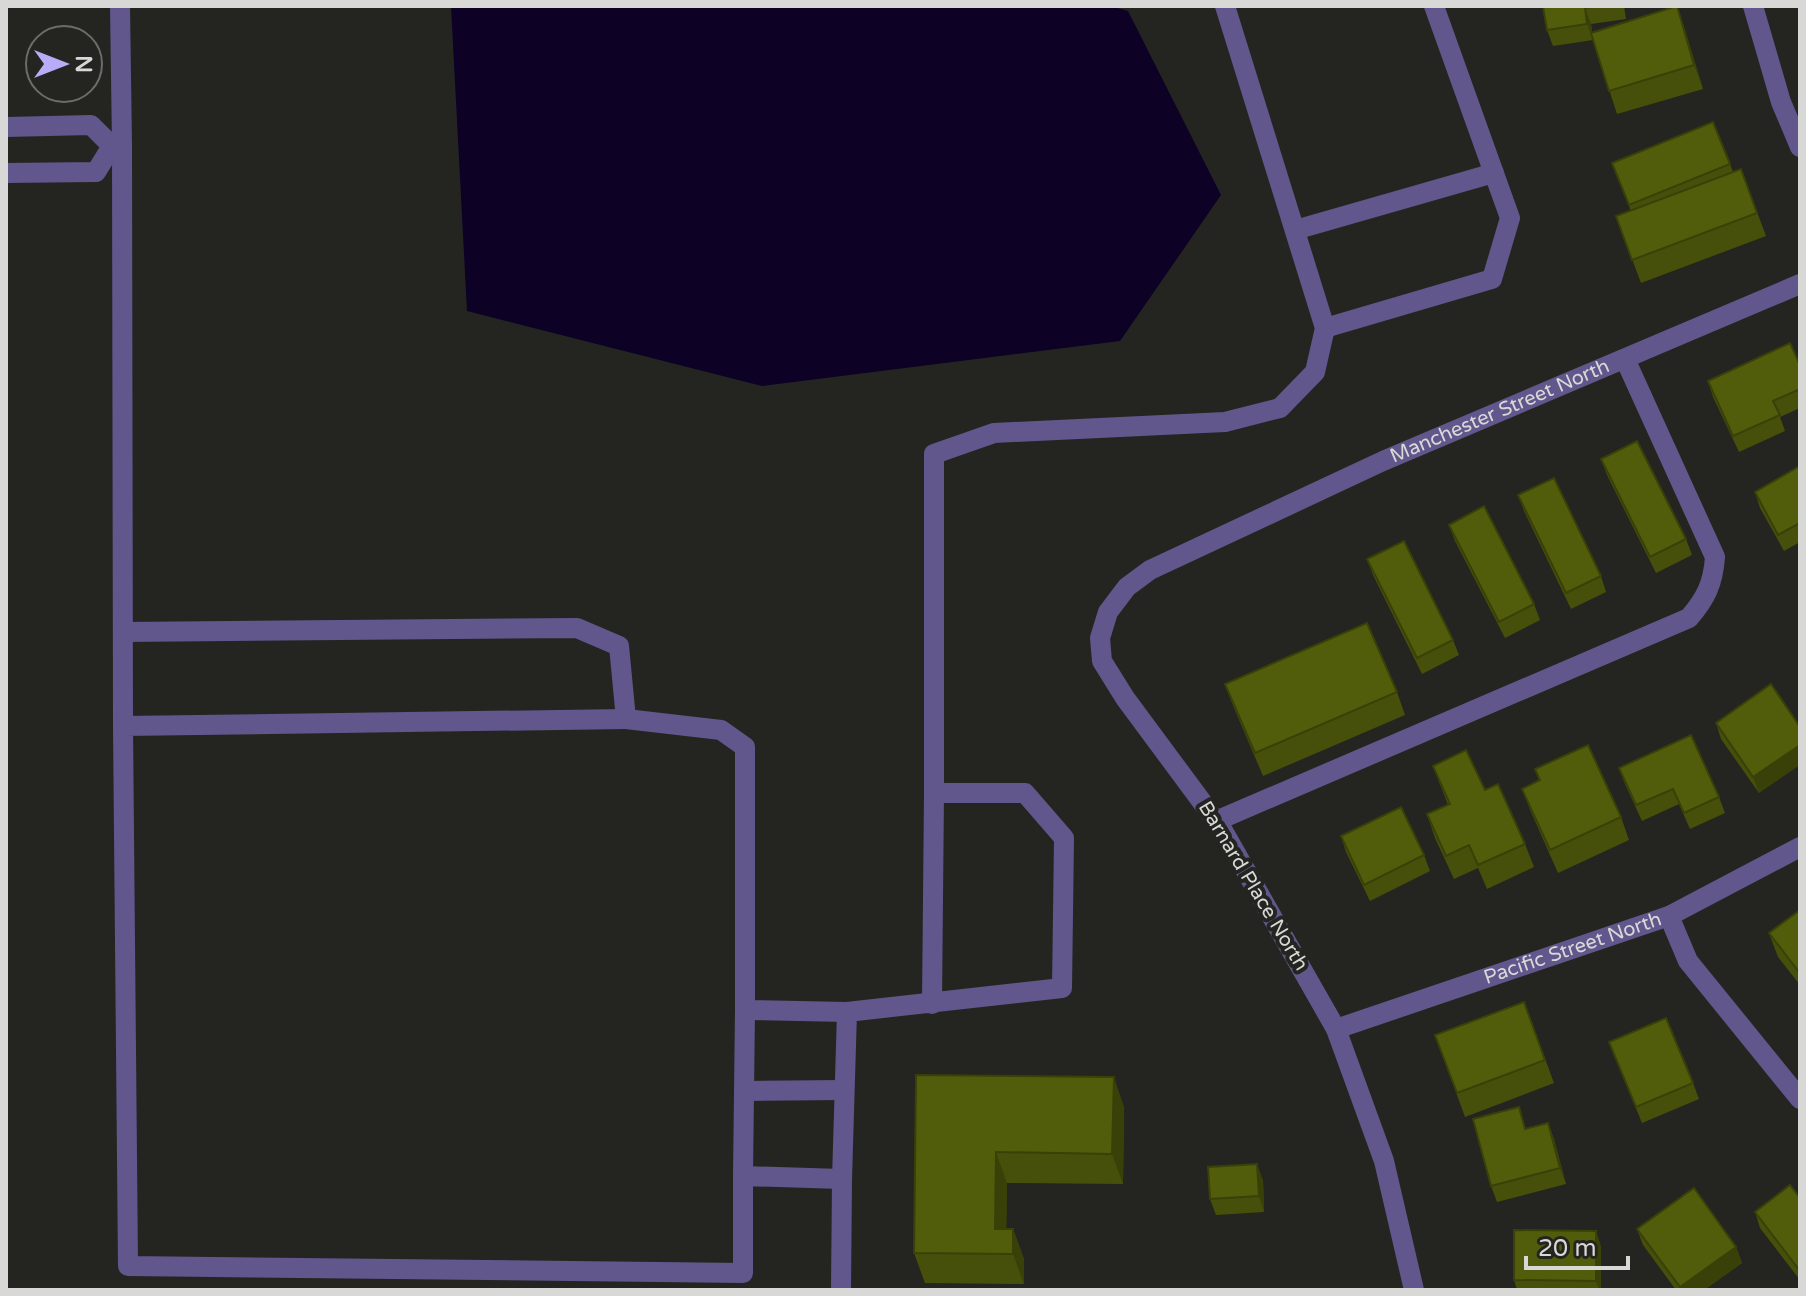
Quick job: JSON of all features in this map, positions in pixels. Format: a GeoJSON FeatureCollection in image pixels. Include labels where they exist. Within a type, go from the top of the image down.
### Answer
{"type":"FeatureCollection","features":[{"type":"Feature","properties":{"kind":"street"},"geometry":{"type":"LineString","coordinates":[[120,6],[117,146],[128,1266],[743,1273],[745,747],[721,730],[626,719],[123,726]]}},
{"type":"Feature","properties":{"kind":"street"},"geometry":{"type":"LineString","coordinates":[[932,1004],[934,454],[994,433],[1225,422],[1280,408],[1315,372],[1325,328],[1225,6]]}},
{"type":"Feature","properties":{"kind":"street"},"geometry":{"type":"LineString","coordinates":[[1325,328],[1492,279],[1510,218],[1434,6]]}},
{"type":"Feature","properties":{"kind":"street"},"geometry":{"type":"LineString","coordinates":[[1753,6],[1781,102],[1800,147]]}},
{"type":"Feature","properties":{"kind":"street"},"geometry":{"type":"LineString","coordinates":[[6,127],[91,125],[117,146]]}},
{"type":"Feature","properties":{"kind":"street"},"geometry":{"type":"LineString","coordinates":[[6,173],[96,172],[117,146]]}},
{"type":"Feature","properties":{"kind":"street"},"geometry":{"type":"LineString","coordinates":[[1295,230],[1494,173]]}},
{"type":"Feature","properties":{"kind":"street","name":"Manchester Street North"},"geometry":{"type":"LineString","coordinates":[[1202,547],[1383,461],[1800,284]]}},
{"type":"Feature","properties":{"kind":"street"},"geometry":{"type":"LineString","coordinates":[[1216,821],[1689,618],[1706,598],[1713,578],[1715,557],[1625,359]]}},
{"type":"Feature","properties":{"kind":"street","name":"Barnard Place North"},"geometry":{"type":"LineString","coordinates":[[1202,547],[1150,570],[1127,587],[1108,612],[1100,638],[1102,661],[1125,698],[1216,821],[1336,1029],[1384,1161],[1414,1290]]}},
{"type":"Feature","properties":{"kind":"street"},"geometry":{"type":"LineString","coordinates":[[123,632],[577,628],[619,646],[626,719]]}},
{"type":"Feature","properties":{"kind":"street"},"geometry":{"type":"LineString","coordinates":[[745,1010],[847,1012],[1062,988],[1064,838],[1025,793],[934,793]]}},
{"type":"Feature","properties":{"kind":"street","name":"Pacific Street North"},"geometry":{"type":"LineString","coordinates":[[1336,1029],[1669,916],[1800,847]]}},
{"type":"Feature","properties":{"kind":"street"},"geometry":{"type":"LineString","coordinates":[[1669,916],[1688,961],[1800,1099]]}},
{"type":"Feature","properties":{"kind":"street"},"geometry":{"type":"LineString","coordinates":[[841,1290],[847,1012]]}},
{"type":"Feature","properties":{"kind":"street"},"geometry":{"type":"LineString","coordinates":[[744,1091],[843,1090]]}},
{"type":"Feature","properties":{"kind":"street"},"geometry":{"type":"LineString","coordinates":[[743,1176],[842,1179]]}},
{"type":"Feature","properties":{"kind":"shaded area"},"geometry":{"type":"Polygon","coordinates":[[[451,6],[1110,6],[1128,11],[1221,195],[1120,341],[762,386],[467,311],[451,6]]]}},
{"type":"Feature","properties":{"kind":"building"},"geometry":{"type":"Polygon","coordinates":[[[1599,6],[1585,8],[1587,24],[1547,30],[1543,7],[1599,6]]]}},
{"type":"Feature","properties":{"kind":"building"},"geometry":{"type":"Polygon","coordinates":[[[1677,6],[1694,65],[1609,91],[1591,33],[1677,6]]]}},
{"type":"Feature","properties":{"kind":"building"},"geometry":{"type":"Polygon","coordinates":[[[1713,122],[1730,164],[1629,205],[1612,163],[1713,122]]]}},
{"type":"Feature","properties":{"kind":"building"},"geometry":{"type":"Polygon","coordinates":[[[1741,169],[1757,213],[1632,260],[1616,216],[1741,169]]]}},
{"type":"Feature","properties":{"kind":"building"},"geometry":{"type":"Polygon","coordinates":[[[1790,343],[1800,365],[1800,389],[1773,401],[1780,415],[1733,436],[1708,381],[1790,343]]]}},
{"type":"Feature","properties":{"kind":"building"},"geometry":{"type":"Polygon","coordinates":[[[1637,441],[1686,539],[1650,557],[1601,459],[1637,441]]]}},
{"type":"Feature","properties":{"kind":"building"},"geometry":{"type":"Polygon","coordinates":[[[1800,466],[1800,523],[1778,535],[1755,492],[1800,466]]]}},
{"type":"Feature","properties":{"kind":"building"},"geometry":{"type":"Polygon","coordinates":[[[1554,478],[1601,576],[1566,593],[1518,495],[1554,478]]]}},
{"type":"Feature","properties":{"kind":"building"},"geometry":{"type":"Polygon","coordinates":[[[1484,506],[1534,604],[1499,622],[1449,525],[1484,506]]]}},
{"type":"Feature","properties":{"kind":"building"},"geometry":{"type":"Polygon","coordinates":[[[1404,541],[1453,640],[1417,658],[1367,559],[1404,541]]]}},
{"type":"Feature","properties":{"kind":"building"},"geometry":{"type":"Polygon","coordinates":[[[1367,623],[1397,692],[1255,753],[1225,684],[1367,623]]]}},
{"type":"Feature","properties":{"kind":"building"},"geometry":{"type":"Polygon","coordinates":[[[1771,684],[1800,727],[1800,745],[1753,777],[1716,723],[1771,684]]]}},
{"type":"Feature","properties":{"kind":"building"},"geometry":{"type":"Polygon","coordinates":[[[1691,735],[1719,797],[1684,813],[1673,789],[1636,805],[1619,768],[1691,735]]]}},
{"type":"Feature","properties":{"kind":"building"},"geometry":{"type":"Polygon","coordinates":[[[1588,745],[1621,817],[1550,850],[1522,789],[1540,780],[1535,769],[1588,745]]]}},
{"type":"Feature","properties":{"kind":"building"},"geometry":{"type":"Polygon","coordinates":[[[1466,750],[1485,790],[1498,784],[1525,844],[1478,865],[1469,845],[1446,856],[1427,814],[1450,804],[1433,766],[1466,750]]]}},
{"type":"Feature","properties":{"kind":"building"},"geometry":{"type":"Polygon","coordinates":[[[1401,807],[1424,855],[1364,885],[1341,836],[1401,807]]]}},
{"type":"Feature","properties":{"kind":"building"},"geometry":{"type":"Polygon","coordinates":[[[1800,910],[1800,972],[1799,972],[1769,933],[1800,910]]]}},
{"type":"Feature","properties":{"kind":"building"},"geometry":{"type":"Polygon","coordinates":[[[1524,1002],[1545,1060],[1457,1093],[1435,1035],[1524,1002]]]}},
{"type":"Feature","properties":{"kind":"building"},"geometry":{"type":"Polygon","coordinates":[[[1666,1018],[1693,1083],[1636,1107],[1609,1042],[1666,1018]]]}},
{"type":"Feature","properties":{"kind":"building"},"geometry":{"type":"Polygon","coordinates":[[[916,1075],[1114,1077],[1112,1154],[996,1152],[995,1229],[1013,1229],[1013,1254],[914,1253],[916,1075]]]}},
{"type":"Feature","properties":{"kind":"building"},"geometry":{"type":"Polygon","coordinates":[[[1519,1107],[1525,1129],[1548,1123],[1560,1168],[1491,1186],[1473,1119],[1519,1107]]]}},
{"type":"Feature","properties":{"kind":"building"},"geometry":{"type":"Polygon","coordinates":[[[1257,1164],[1259,1196],[1210,1199],[1208,1167],[1257,1164]]]}},
{"type":"Feature","properties":{"kind":"building"},"geometry":{"type":"Polygon","coordinates":[[[1790,1185],[1800,1198],[1800,1271],[1755,1212],[1790,1185]]]}},
{"type":"Feature","properties":{"kind":"building"},"geometry":{"type":"Polygon","coordinates":[[[1694,1188],[1736,1247],[1680,1287],[1637,1229],[1694,1188]]]}},
{"type":"Feature","properties":{"kind":"building"},"geometry":{"type":"Polygon","coordinates":[[[1514,1230],[1596,1231],[1596,1281],[1514,1280],[1514,1230]]]}}]}
